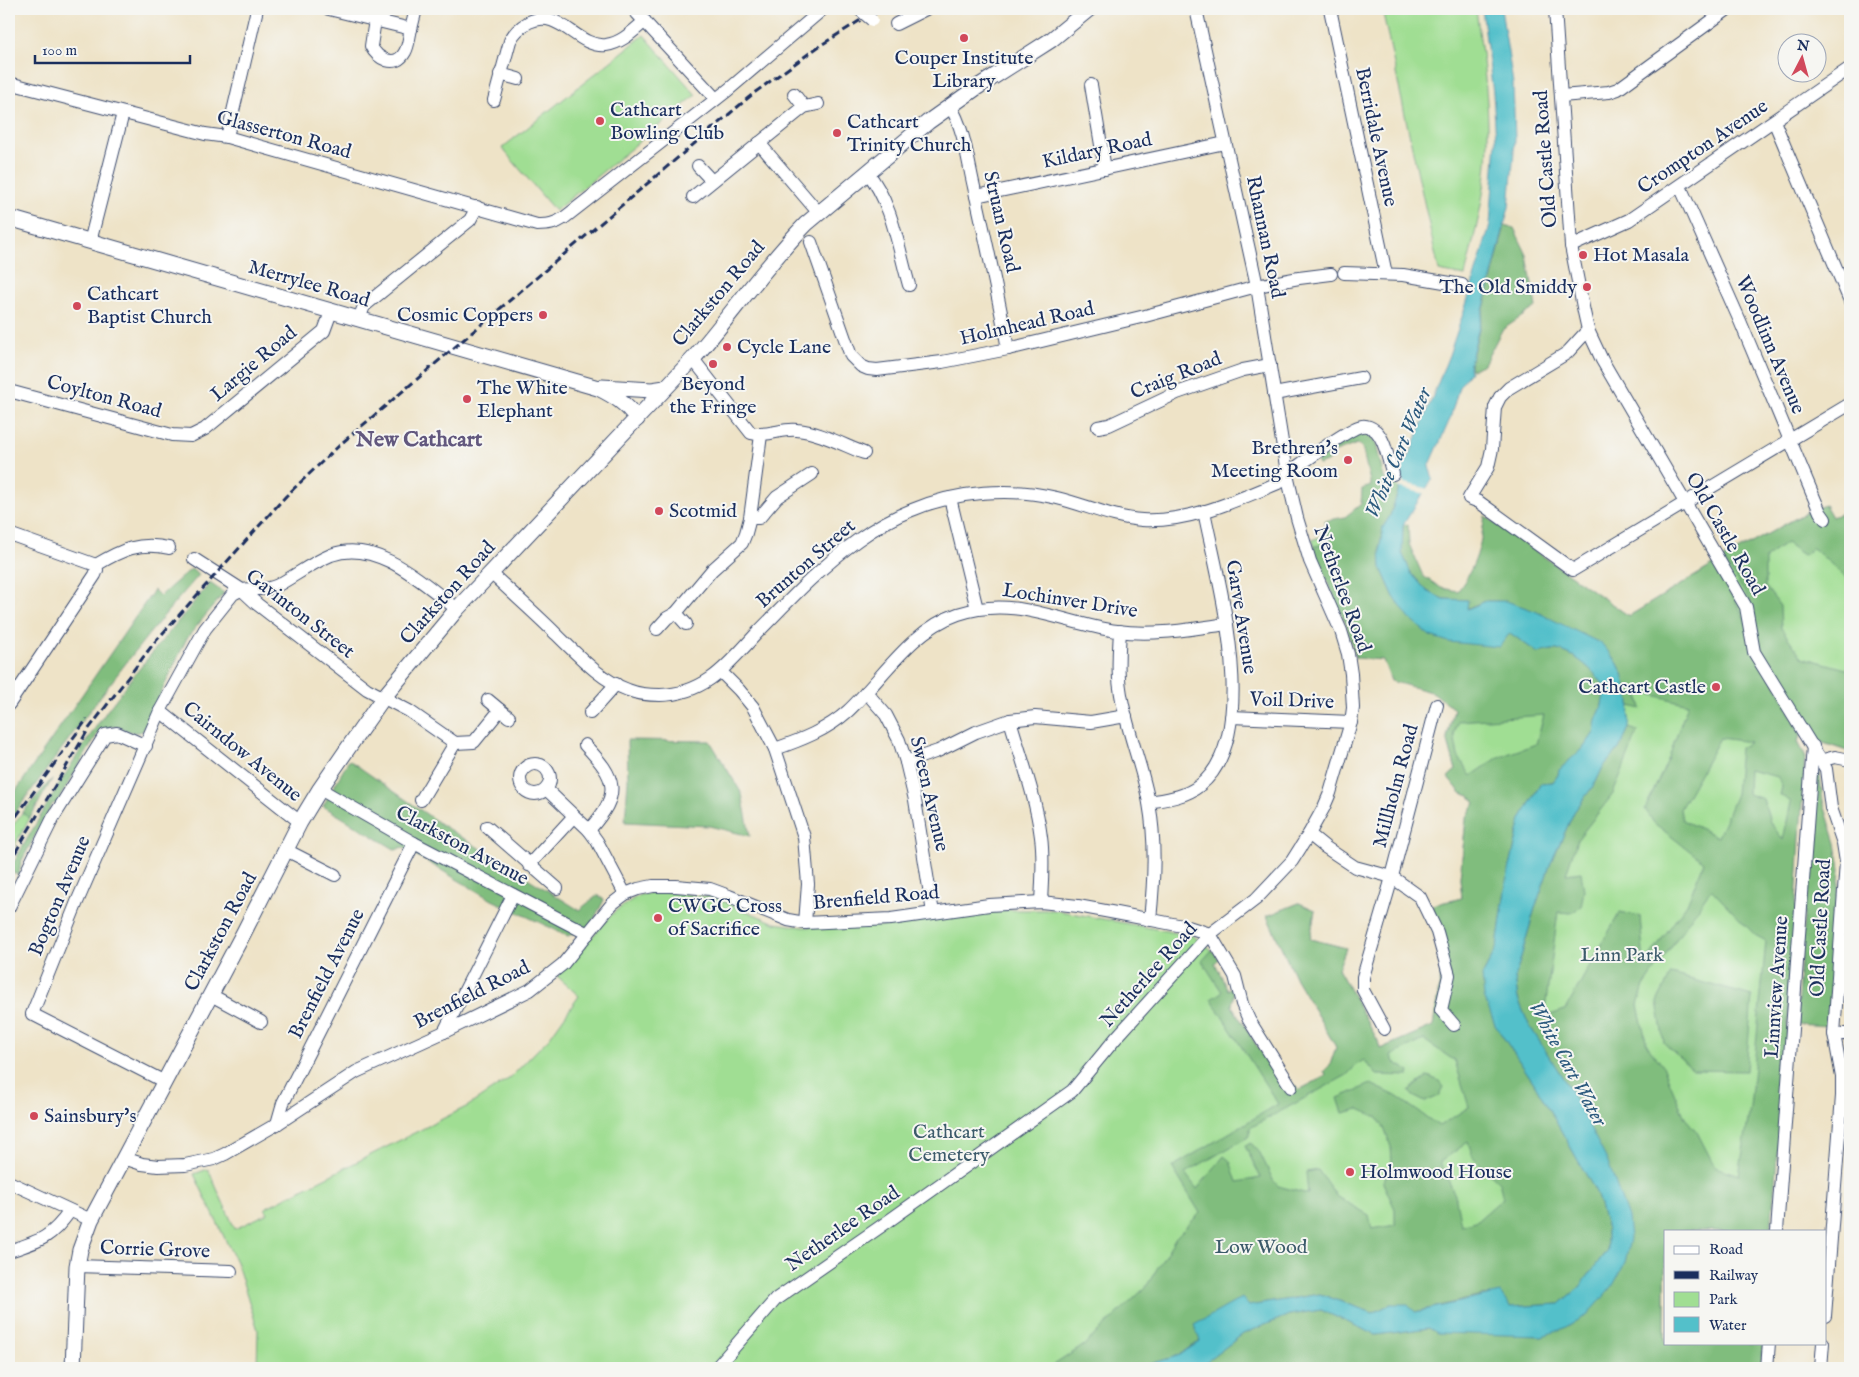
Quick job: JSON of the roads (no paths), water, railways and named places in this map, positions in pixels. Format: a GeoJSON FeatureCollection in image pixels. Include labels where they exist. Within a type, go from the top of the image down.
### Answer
{"type":"FeatureCollection","features":[{"type":"Feature","properties":{"kind":"main road","name":"Clarkston Road"},"geometry":{"type":"LineString","coordinates":[[73,1368],[77,1266],[80,1250],[91,1220],[211,995],[300,822],[320,789],[383,698],[457,609],[492,574],[604,451],[642,414],[693,359],[729,317],[787,243],[818,212],[928,122],[1051,40],[1089,9]]}},
{"type":"Feature","properties":{"kind":"main road","name":"Merrylee Road"},"geometry":{"type":"LineString","coordinates":[[9,218],[359,320],[604,387],[643,390],[666,388]]}},
{"type":"Feature","properties":{"kind":"main road","name":"Merrylee Road"},"geometry":{"type":"LineString","coordinates":[[604,387],[642,414]]}},
{"type":"Feature","properties":{"kind":"street"},"geometry":{"type":"LineString","coordinates":[[227,137],[257,9]]}},
{"type":"Feature","properties":{"kind":"street"},"geometry":{"type":"LineString","coordinates":[[329,9],[411,29]]}},
{"type":"Feature","properties":{"kind":"street"},"geometry":{"type":"LineString","coordinates":[[375,20],[371,46],[378,57],[383,60],[395,60],[403,55],[407,46],[416,9]]}},
{"type":"Feature","properties":{"kind":"street"},"geometry":{"type":"LineString","coordinates":[[633,9],[716,99],[823,9]]}},
{"type":"Feature","properties":{"kind":"street"},"geometry":{"type":"LineString","coordinates":[[859,9],[872,20]]}},
{"type":"Feature","properties":{"kind":"street"},"geometry":{"type":"LineString","coordinates":[[896,24],[926,9]]}},
{"type":"Feature","properties":{"kind":"street","name":"Rhannan Road"},"geometry":{"type":"LineString","coordinates":[[1196,9],[1257,286],[1288,477]]}},
{"type":"Feature","properties":{"kind":"street","name":"Berridale Avenue"},"geometry":{"type":"LineString","coordinates":[[1330,9],[1386,274]]}},
{"type":"Feature","properties":{"kind":"street","name":"Old Castle Road"},"geometry":{"type":"LineString","coordinates":[[1555,9],[1571,246],[1588,330],[1602,360],[1746,607],[1754,652],[1803,733],[1823,760],[1828,777],[1832,808],[1848,862],[1846,925],[1834,1034],[1842,1077],[1842,1096],[1826,1303]]}},
{"type":"Feature","properties":{"kind":"street"},"geometry":{"type":"LineString","coordinates":[[1561,96],[1609,92],[1618,89],[1728,9]]}},
{"type":"Feature","properties":{"kind":"street"},"geometry":{"type":"LineString","coordinates":[[494,100],[507,48],[514,33],[532,21],[554,20],[581,40],[600,45],[619,41],[645,21]]}},
{"type":"Feature","properties":{"kind":"street","name":"Crompton Avenue"},"geometry":{"type":"LineString","coordinates":[[1571,246],[1626,222],[1850,68]]}},
{"type":"Feature","properties":{"kind":"street"},"geometry":{"type":"LineString","coordinates":[[500,74],[518,79]]}},
{"type":"Feature","properties":{"kind":"street","name":"Glasserton Road"},"geometry":{"type":"LineString","coordinates":[[9,83],[205,134],[227,137],[537,225],[548,225],[564,218],[716,99]]}},
{"type":"Feature","properties":{"kind":"street"},"geometry":{"type":"LineString","coordinates":[[1091,85],[1105,169]]}},
{"type":"Feature","properties":{"kind":"street"},"geometry":{"type":"LineString","coordinates":[[794,94],[804,107]]}},
{"type":"Feature","properties":{"kind":"street"},"geometry":{"type":"LineString","coordinates":[[693,198],[804,107],[818,104]]}},
{"type":"Feature","properties":{"kind":"street","name":"Struan Road"},"geometry":{"type":"LineString","coordinates":[[950,106],[957,117],[976,196],[994,273],[1008,349]]}},
{"type":"Feature","properties":{"kind":"street"},"geometry":{"type":"LineString","coordinates":[[90,242],[123,113]]}},
{"type":"Feature","properties":{"kind":"street"},"geometry":{"type":"LineString","coordinates":[[1774,121],[1850,301]]}},
{"type":"Feature","properties":{"kind":"street","name":"Kildary Road"},"geometry":{"type":"LineString","coordinates":[[976,196],[1225,142]]}},
{"type":"Feature","properties":{"kind":"street"},"geometry":{"type":"LineString","coordinates":[[759,143],[818,212]]}},
{"type":"Feature","properties":{"kind":"street"},"geometry":{"type":"LineString","coordinates":[[698,166],[712,181]]}},
{"type":"Feature","properties":{"kind":"street"},"geometry":{"type":"LineString","coordinates":[[866,172],[877,184],[887,207],[909,285]]}},
{"type":"Feature","properties":{"kind":"street","name":"Woodlinn Avenue"},"geometry":{"type":"LineString","coordinates":[[1680,186],[1791,440],[1820,512],[1825,519]]}},
{"type":"Feature","properties":{"kind":"street"},"geometry":{"type":"LineString","coordinates":[[359,320],[364,306],[470,220],[477,207]]}},
{"type":"Feature","properties":{"kind":"street","name":"Holmhead Road"},"geometry":{"type":"LineString","coordinates":[[812,242],[851,356],[861,366],[877,370],[942,362],[1008,349],[1257,286],[1299,278],[1338,274],[1386,274],[1422,277],[1462,285]]}},
{"type":"Feature","properties":{"kind":"street","name":"Largie Road"},"geometry":{"type":"LineString","coordinates":[[191,436],[206,429],[324,331],[331,312]]}},
{"type":"Feature","properties":{"kind":"street"},"geometry":{"type":"LineString","coordinates":[[1588,330],[1567,353],[1509,388],[1500,397],[1495,407],[1492,449],[1488,467],[1470,498],[1479,502],[1573,570],[1850,404]]}},
{"type":"Feature","properties":{"kind":"street"},"geometry":{"type":"LineString","coordinates":[[693,359],[742,424],[751,433],[761,435],[795,430],[807,432],[864,453]]}},
{"type":"Feature","properties":{"kind":"street","name":"Craig Road"},"geometry":{"type":"LineString","coordinates":[[1098,427],[1109,425],[1177,393],[1243,370],[1270,365]]}},
{"type":"Feature","properties":{"kind":"street"},"geometry":{"type":"LineString","coordinates":[[1274,394],[1361,378]]}},
{"type":"Feature","properties":{"kind":"street","name":"Coylton Road"},"geometry":{"type":"LineString","coordinates":[[9,391],[172,435],[191,436]]}},
{"type":"Feature","properties":{"kind":"street","name":"Brunton Street"},"geometry":{"type":"LineString","coordinates":[[492,574],[581,658],[600,673],[630,691],[664,695],[688,690],[712,679],[721,672],[787,602],[850,546],[879,526],[931,503],[950,498],[993,492],[1039,495],[1116,515],[1144,520],[1168,518],[1204,511],[1288,477],[1348,432],[1362,426],[1369,426],[1383,441],[1393,474]]}},
{"type":"Feature","properties":{"kind":"street"},"geometry":{"type":"LineString","coordinates":[[657,629],[667,618],[676,613],[712,570],[742,543],[750,518],[761,435]]}},
{"type":"Feature","properties":{"kind":"street"},"geometry":{"type":"LineString","coordinates":[[750,518],[759,518],[777,497],[812,474]]}},
{"type":"Feature","properties":{"kind":"street","name":"Netherlee Road"},"geometry":{"type":"LineString","coordinates":[[716,1368],[776,1298],[1072,1091],[1116,1038],[1210,934],[1256,899],[1274,881],[1292,861],[1310,834],[1330,793],[1351,722],[1353,696],[1348,654],[1341,631],[1302,540],[1288,477]]}},
{"type":"Feature","properties":{"kind":"street"},"geometry":{"type":"LineString","coordinates":[[950,498],[977,609]]}},
{"type":"Feature","properties":{"kind":"street","name":"Garve Avenue"},"geometry":{"type":"LineString","coordinates":[[1149,802],[1188,792],[1206,779],[1224,754],[1229,738],[1233,674],[1227,624],[1204,511]]}},
{"type":"Feature","properties":{"kind":"street"},"geometry":{"type":"LineString","coordinates":[[9,534],[96,565],[130,548],[159,546],[169,548]]}},
{"type":"Feature","properties":{"kind":"street"},"geometry":{"type":"LineString","coordinates":[[242,590],[276,587],[312,563],[334,554],[349,552],[367,553],[399,565],[457,609]]}},
{"type":"Feature","properties":{"kind":"street","name":"Gavinton Street"},"geometry":{"type":"LineString","coordinates":[[194,559],[242,590],[257,604],[367,689],[409,712],[455,743]]}},
{"type":"Feature","properties":{"kind":"street"},"geometry":{"type":"LineString","coordinates":[[9,704],[95,576],[96,565]]}},
{"type":"Feature","properties":{"kind":"street","name":"Bogton Avenue"},"geometry":{"type":"LineString","coordinates":[[165,1082],[32,1014],[77,902],[160,711],[205,629],[233,594],[242,590]]}},
{"type":"Feature","properties":{"kind":"street","name":"Lochinver Drive"},"geometry":{"type":"LineString","coordinates":[[775,750],[816,733],[847,712],[910,645],[928,629],[949,618],[977,609],[1020,608],[1103,629],[1120,631],[1179,630],[1227,624]]}},
{"type":"Feature","properties":{"kind":"street"},"geometry":{"type":"LineString","coordinates":[[676,613],[686,624]]}},
{"type":"Feature","properties":{"kind":"street"},"geometry":{"type":"LineString","coordinates":[[1120,631],[1118,674],[1120,689],[1149,802],[1154,840],[1154,875],[1150,920]]}},
{"type":"Feature","properties":{"kind":"street"},"geometry":{"type":"LineString","coordinates":[[721,672],[753,707],[775,750],[804,837],[808,884],[805,923]]}},
{"type":"Feature","properties":{"kind":"street"},"geometry":{"type":"LineString","coordinates":[[590,713],[616,684]]}},
{"type":"Feature","properties":{"kind":"street","name":"Sween Avenue"},"geometry":{"type":"LineString","coordinates":[[866,692],[890,722],[900,740],[915,800],[934,913]]}},
{"type":"Feature","properties":{"kind":"street"},"geometry":{"type":"LineString","coordinates":[[421,800],[455,743],[474,742],[505,714],[488,700]]}},
{"type":"Feature","properties":{"kind":"street","name":"Millholm Road"},"geometry":{"type":"LineString","coordinates":[[1384,1029],[1363,990],[1363,978],[1392,877],[1437,705]]}},
{"type":"Feature","properties":{"kind":"street","name":"Cairndow Avenue"},"geometry":{"type":"LineString","coordinates":[[160,711],[300,822]]}},
{"type":"Feature","properties":{"kind":"street"},"geometry":{"type":"LineString","coordinates":[[906,762],[938,751],[976,732],[1010,720],[1035,717],[1091,722],[1126,716]]}},
{"type":"Feature","properties":{"kind":"street","name":"Voil Drive"},"geometry":{"type":"LineString","coordinates":[[1231,718],[1351,722]]}},
{"type":"Feature","properties":{"kind":"street"},"geometry":{"type":"LineString","coordinates":[[1010,720],[1036,809],[1042,853],[1042,902]]}},
{"type":"Feature","properties":{"kind":"street"},"geometry":{"type":"LineString","coordinates":[[9,907],[53,818],[74,781],[105,735],[117,733],[146,746]]}},
{"type":"Feature","properties":{"kind":"street"},"geometry":{"type":"LineString","coordinates":[[585,745],[608,771],[612,788],[604,811],[589,830]]}},
{"type":"Feature","properties":{"kind":"street","name":"Linnview Avenue"},"geometry":{"type":"LineString","coordinates":[[1777,1230],[1813,746]]}},
{"type":"Feature","properties":{"kind":"street"},"geometry":{"type":"LineString","coordinates":[[1823,760],[1835,757],[1850,760]]}},
{"type":"Feature","properties":{"kind":"street","name":"Clarkston Avenue"},"geometry":{"type":"LineString","coordinates":[[320,789],[414,843],[588,934]]}},
{"type":"Feature","properties":{"kind":"street"},"geometry":{"type":"LineString","coordinates":[[546,789],[589,830],[597,841],[625,894]]}},
{"type":"Feature","properties":{"kind":"street"},"geometry":{"type":"LineString","coordinates":[[529,865],[574,816]]}},
{"type":"Feature","properties":{"kind":"street"},"geometry":{"type":"LineString","coordinates":[[487,827],[557,888]]}},
{"type":"Feature","properties":{"kind":"street","name":"Millholm Road"},"geometry":{"type":"LineString","coordinates":[[1310,834],[1325,847],[1355,867],[1392,877],[1420,897],[1437,932],[1449,975],[1441,1010],[1454,1026]]}},
{"type":"Feature","properties":{"kind":"street","name":"Brenfield Avenue"},"geometry":{"type":"LineString","coordinates":[[277,1124],[283,1103],[414,843]]}},
{"type":"Feature","properties":{"kind":"street"},"geometry":{"type":"LineString","coordinates":[[286,850],[335,875]]}},
{"type":"Feature","properties":{"kind":"street","name":"Brenfield Road"},"geometry":{"type":"LineString","coordinates":[[124,1158],[142,1164],[158,1166],[185,1165],[214,1159],[277,1124],[356,1072],[530,990],[563,964],[612,904],[625,894],[638,889],[653,886],[710,889],[788,920],[805,923],[891,919],[989,905],[1042,902],[1078,906],[1188,927],[1210,934]]}},
{"type":"Feature","properties":{"kind":"street"},"geometry":{"type":"LineString","coordinates":[[444,1032],[513,895]]}},
{"type":"Feature","properties":{"kind":"street"},"geometry":{"type":"LineString","coordinates":[[1210,934],[1235,976],[1242,1004],[1249,1020],[1291,1087]]}},
{"type":"Feature","properties":{"kind":"street"},"geometry":{"type":"LineString","coordinates":[[211,995],[261,1022]]}},
{"type":"Feature","properties":{"kind":"street"},"geometry":{"type":"LineString","coordinates":[[1834,1034],[1850,1034]]}},
{"type":"Feature","properties":{"kind":"street"},"geometry":{"type":"LineString","coordinates":[[9,1182],[91,1220]]}},
{"type":"Feature","properties":{"kind":"street"},"geometry":{"type":"LineString","coordinates":[[9,1251],[38,1242],[49,1236],[60,1226],[70,1211]]}},
{"type":"Feature","properties":{"kind":"street","name":"Corrie Grove"},"geometry":{"type":"LineString","coordinates":[[77,1266],[231,1271]]}},
{"type":"Feature","properties":{"kind":"street"},"geometry":{"type":"LineString","coordinates":[[1767,1368],[1769,1344]]}},
{"type":"Feature","properties":{"kind":"street"},"geometry":{"type":"LineString","coordinates":[[1821,1368],[1823,1344]]}},
{"type":"Feature","properties":{"kind":"water"},"geometry":{"type":"Polygon","coordinates":[[[1482,9],[1501,9],[1513,83],[1515,140],[1509,207],[1469,367],[1470,372],[1459,387],[1450,419],[1429,467],[1433,478],[1403,525],[1402,553],[1411,573],[1427,591],[1443,599],[1468,600],[1467,609],[1486,601],[1506,601],[1535,611],[1602,644],[1617,662],[1623,674],[1630,701],[1629,728],[1619,749],[1603,767],[1596,782],[1574,812],[1550,865],[1535,908],[1515,978],[1518,999],[1529,1025],[1570,1089],[1608,1162],[1628,1218],[1630,1238],[1625,1263],[1612,1287],[1588,1315],[1560,1330],[1542,1336],[1437,1333],[1429,1328],[1376,1335],[1321,1310],[1289,1315],[1243,1334],[1198,1368],[1147,1368],[1151,1364],[1180,1355],[1200,1341],[1194,1325],[1242,1298],[1249,1306],[1320,1294],[1373,1313],[1391,1304],[1408,1304],[1415,1312],[1500,1293],[1510,1307],[1560,1304],[1580,1287],[1607,1250],[1607,1229],[1596,1192],[1534,1083],[1495,1025],[1484,997],[1482,976],[1497,947],[1506,883],[1521,819],[1541,783],[1553,782],[1559,770],[1584,747],[1594,733],[1606,688],[1591,670],[1572,655],[1555,650],[1538,653],[1510,633],[1499,647],[1449,642],[1430,636],[1409,618],[1394,597],[1381,568],[1380,546],[1383,527],[1390,516],[1402,480],[1398,473],[1409,457],[1449,355],[1490,225],[1496,141],[1493,93],[1482,9]]]}},
{"type":"Feature","properties":{"kind":"railway"},"geometry":{"type":"LineString","coordinates":[[9,863],[88,730],[154,643],[286,496],[343,442],[754,93],[818,47],[878,9]]}},
{"type":"Feature","properties":{"kind":"railway"},"geometry":{"type":"LineString","coordinates":[[9,826],[87,719]]}},
{"type":"Feature","properties":{"kind":"place","name":"Couper Institute Library"},"geometry":{"type":"Point","coordinates":[964,38]}},
{"type":"Feature","properties":{"kind":"place","name":"Cathcart Bowling Club"},"geometry":{"type":"Point","coordinates":[600,121]}},
{"type":"Feature","properties":{"kind":"place","name":"Cathcart Trinity Church"},"geometry":{"type":"Point","coordinates":[837,133]}},
{"type":"Feature","properties":{"kind":"place","name":"Hot Masala"},"geometry":{"type":"Point","coordinates":[1583,255]}},
{"type":"Feature","properties":{"kind":"place","name":"The Old Smiddy"},"geometry":{"type":"Point","coordinates":[1587,287]}},
{"type":"Feature","properties":{"kind":"place","name":"Cathcart Baptist Church"},"geometry":{"type":"Point","coordinates":[77,306]}},
{"type":"Feature","properties":{"kind":"place","name":"Cosmic Coppers"},"geometry":{"type":"Point","coordinates":[543,315]}},
{"type":"Feature","properties":{"kind":"place","name":"Cycle Lane"},"geometry":{"type":"Point","coordinates":[727,347]}},
{"type":"Feature","properties":{"kind":"place","name":"Beyond the Fringe"},"geometry":{"type":"Point","coordinates":[713,364]}},
{"type":"Feature","properties":{"kind":"place","name":"The White Elephant"},"geometry":{"type":"Point","coordinates":[467,399]}},
{"type":"Feature","properties":{"kind":"place","name":"Brethren's Meeting Room"},"geometry":{"type":"Point","coordinates":[1348,460]}},
{"type":"Feature","properties":{"kind":"place","name":"Scotmid"},"geometry":{"type":"Point","coordinates":[659,511]}},
{"type":"Feature","properties":{"kind":"place","name":"Cathcart Castle"},"geometry":{"type":"Point","coordinates":[1716,687]}},
{"type":"Feature","properties":{"kind":"place","name":"CWGC Cross of Sacrifice"},"geometry":{"type":"Point","coordinates":[658,918]}},
{"type":"Feature","properties":{"kind":"place","name":"Sainsbury's"},"geometry":{"type":"Point","coordinates":[34,1116]}},
{"type":"Feature","properties":{"kind":"place","name":"Holmwood House"},"geometry":{"type":"Point","coordinates":[1350,1172]}},
{"type":"Feature","properties":{"kind":"district","name":"New Cathcart"},"geometry":{"type":"Point","coordinates":[419,440]}},
{"type":"Feature","properties":{"kind":"water label","name":"White Cart Water"},"geometry":{"type":"Point","coordinates":[1399,453]}},
{"type":"Feature","properties":{"kind":"water label","name":"White Cart Water"},"geometry":{"type":"Point","coordinates":[1567,1064]}},
{"type":"Feature","properties":{"kind":"park label","name":"Linn Park"},"geometry":{"type":"Point","coordinates":[1622,955]}},
{"type":"Feature","properties":{"kind":"park label","name":"Cathcart Cemetery"},"geometry":{"type":"Point","coordinates":[949,1144]}},
{"type":"Feature","properties":{"kind":"park label","name":"Low Wood"},"geometry":{"type":"Point","coordinates":[1261,1247]}}]}
